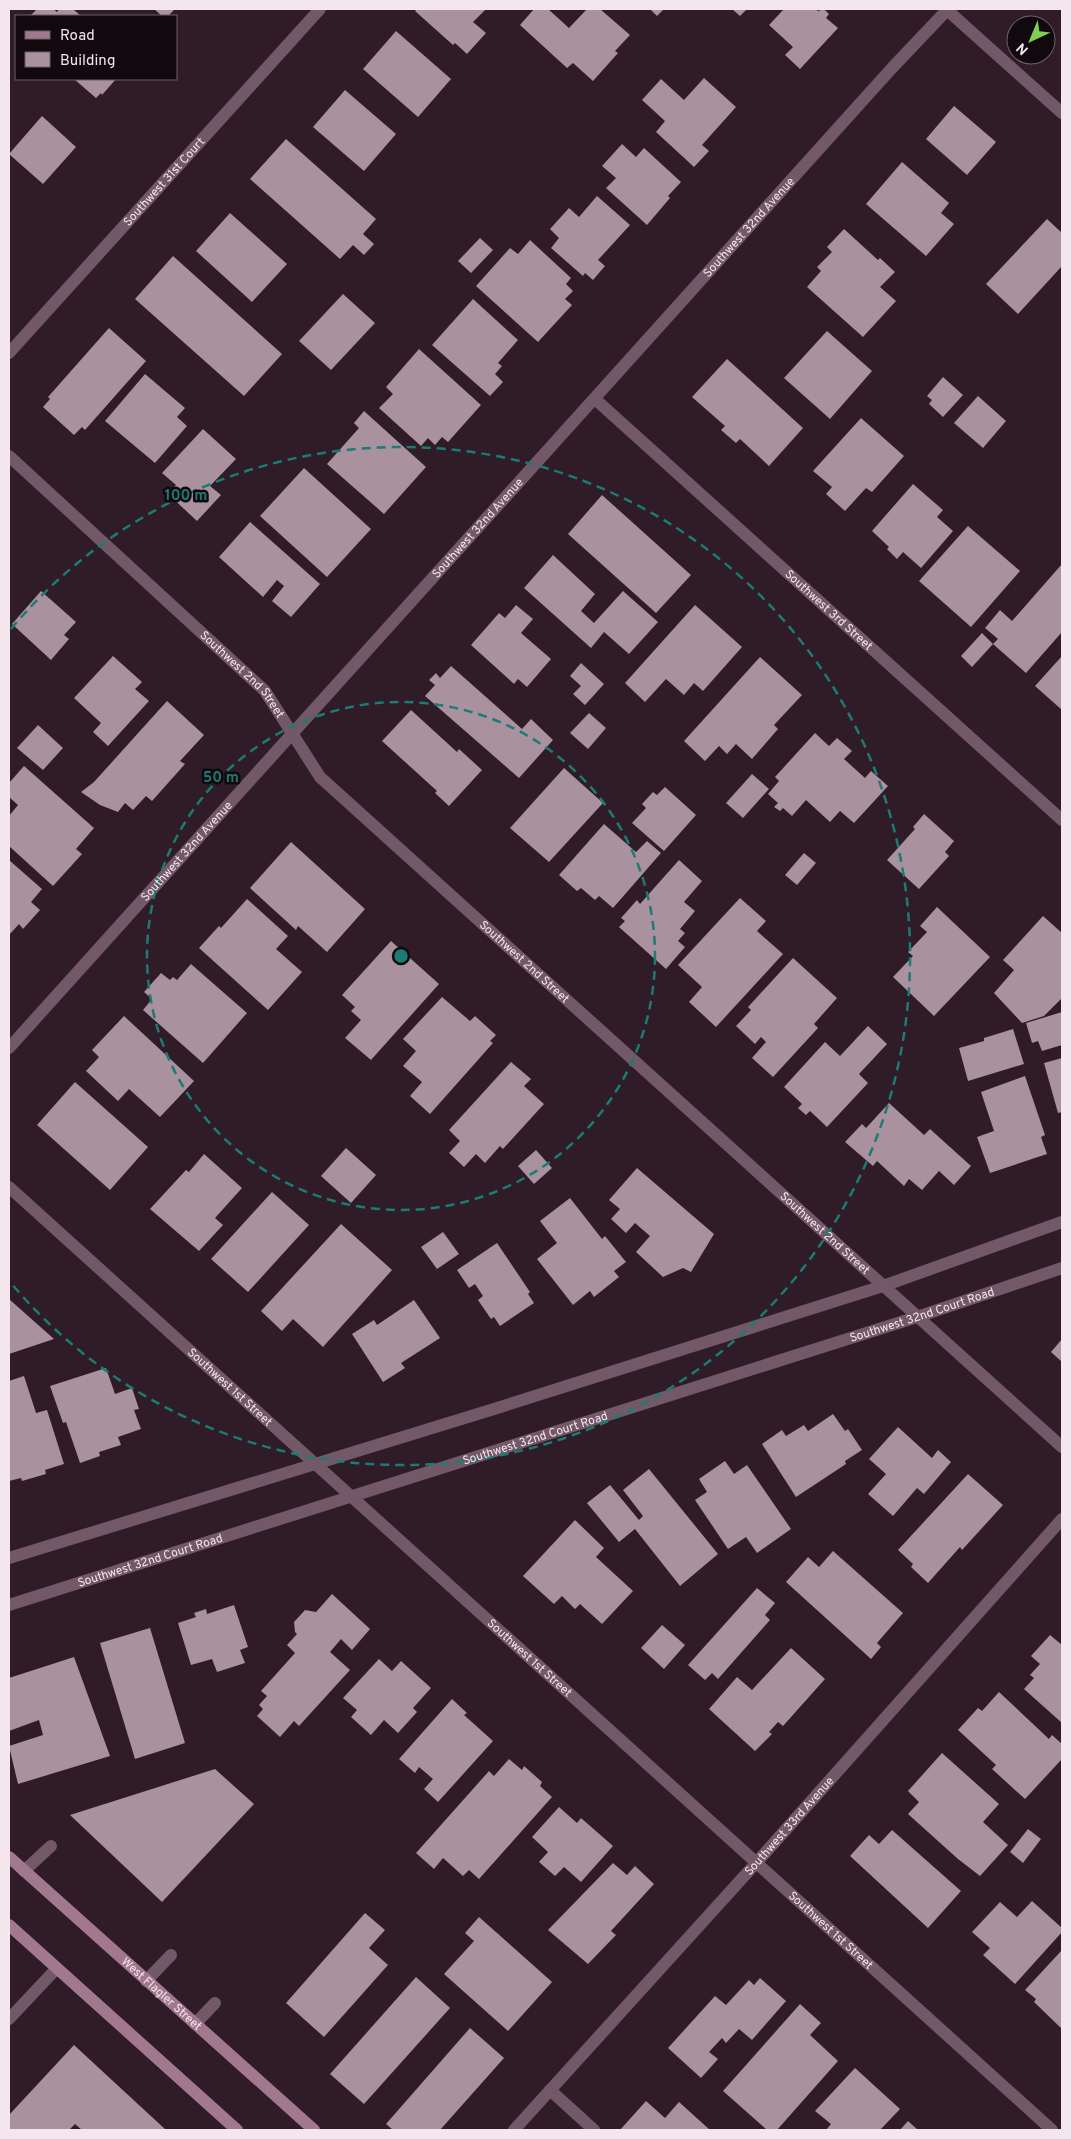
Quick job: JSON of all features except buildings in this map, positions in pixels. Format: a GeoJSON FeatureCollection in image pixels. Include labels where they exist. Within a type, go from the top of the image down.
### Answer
{"type":"FeatureCollection","features":[{"type":"Feature","properties":{"kind":"main road","name":"West Flagler Street"},"geometry":{"type":"LineString","coordinates":[[9,1857],[314,2130]]}},
{"type":"Feature","properties":{"kind":"main road"},"geometry":{"type":"LineString","coordinates":[[9,1925],[237,2130]]}},
{"type":"Feature","properties":{"kind":"street","name":"Southwest 31st Court"},"geometry":{"type":"LineString","coordinates":[[9,353],[320,9]]}},
{"type":"Feature","properties":{"kind":"street"},"geometry":{"type":"LineString","coordinates":[[947,9],[1062,113]]}},
{"type":"Feature","properties":{"kind":"street","name":"Southwest 32nd Avenue"},"geometry":{"type":"LineString","coordinates":[[9,1048],[947,9]]}},
{"type":"Feature","properties":{"kind":"street","name":"Southwest 3rd Street"},"geometry":{"type":"LineString","coordinates":[[595,399],[1062,820]]}},
{"type":"Feature","properties":{"kind":"street","name":"Southwest 2nd Street"},"geometry":{"type":"LineString","coordinates":[[9,456],[265,690],[320,777],[1062,1447]]}},
{"type":"Feature","properties":{"kind":"street","name":"Southwest 1st Street"},"geometry":{"type":"LineString","coordinates":[[9,1187],[1052,2130]]}},
{"type":"Feature","properties":{"kind":"street"},"geometry":{"type":"LineString","coordinates":[[9,1558],[494,1409],[883,1286],[1062,1222]]}},
{"type":"Feature","properties":{"kind":"street","name":"Southwest 32nd Court Road"},"geometry":{"type":"LineString","coordinates":[[9,1605],[918,1317],[1062,1268]]}},
{"type":"Feature","properties":{"kind":"street","name":"Southwest 33rd Avenue"},"geometry":{"type":"LineString","coordinates":[[514,2130],[757,1862],[1062,1519]]}},
{"type":"Feature","properties":{"kind":"street"},"geometry":{"type":"LineString","coordinates":[[24,1871],[51,1846]]}},
{"type":"Feature","properties":{"kind":"street"},"geometry":{"type":"LineString","coordinates":[[146,1981],[171,1955]]}},
{"type":"Feature","properties":{"kind":"street"},"geometry":{"type":"LineString","coordinates":[[9,2019],[57,1968]]}},
{"type":"Feature","properties":{"kind":"street"},"geometry":{"type":"LineString","coordinates":[[195,2024],[215,2002]]}},
{"type":"Feature","properties":{"kind":"street"},"geometry":{"type":"LineString","coordinates":[[550,2090],[594,2130]]}}]}
